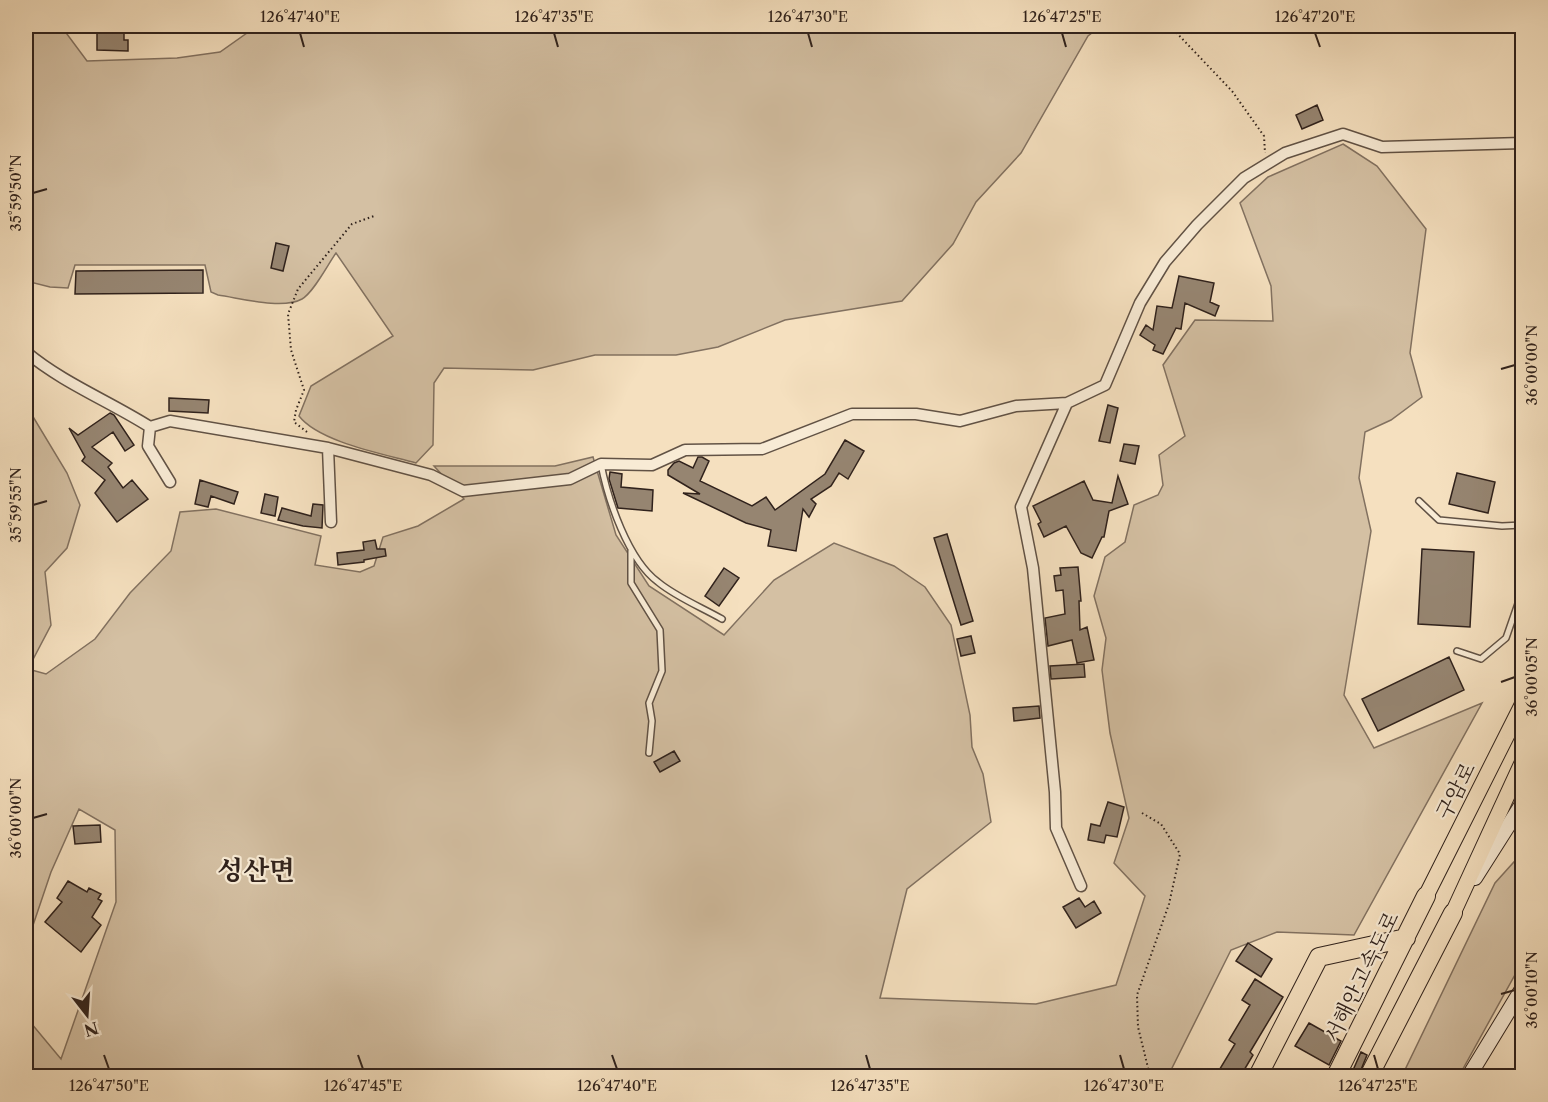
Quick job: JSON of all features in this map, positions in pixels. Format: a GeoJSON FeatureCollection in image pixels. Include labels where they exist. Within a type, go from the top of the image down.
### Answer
{"type":"FeatureCollection","features":[{"type":"Feature","properties":{"kind":"highway","name":"서해안고속도로"},"geometry":{"type":"LineString","coordinates":[[1336,1077],[1426,896]]}},
{"type":"Feature","properties":{"kind":"highway"},"geometry":{"type":"LineString","coordinates":[[1369,1077],[1454,913]]}},
{"type":"Feature","properties":{"kind":"highway"},"geometry":{"type":"LineString","coordinates":[[1258,1077],[1319,957],[1406,938]]}},
{"type":"Feature","properties":{"kind":"main road","name":"구암로"},"geometry":{"type":"LineString","coordinates":[[1426,896],[1522,705]]}},
{"type":"Feature","properties":{"kind":"main road"},"geometry":{"type":"LineString","coordinates":[[1454,913],[1522,763]]}},
{"type":"Feature","properties":{"kind":"main road"},"geometry":{"type":"LineString","coordinates":[[1454,913],[1522,804]]}},
{"type":"Feature","properties":{"kind":"main road"},"geometry":{"type":"LineString","coordinates":[[1469,1077],[1522,989]]}},
{"type":"Feature","properties":{"kind":"street"},"geometry":{"type":"LineString","coordinates":[[26,352],[83,390],[123,410],[150,427],[170,421],[328,448],[431,475],[463,491],[570,479],[601,464],[652,465],[685,450],[762,449],[852,414],[916,414],[960,421],[1016,406],[1067,403],[1105,385],[1140,303],[1165,262],[1197,225],[1244,178],[1285,153],[1343,134],[1382,147],[1522,142]]}},
{"type":"Feature","properties":{"kind":"street"},"geometry":{"type":"LineString","coordinates":[[1067,403],[1021,507],[1033,568],[1055,792],[1056,828],[1081,886]]}},
{"type":"Feature","properties":{"kind":"street"},"geometry":{"type":"LineString","coordinates":[[150,427],[148,446],[170,482]]}},
{"type":"Feature","properties":{"kind":"street"},"geometry":{"type":"LineString","coordinates":[[328,448],[331,522]]}},
{"type":"Feature","properties":{"kind":"lane"},"geometry":{"type":"LineString","coordinates":[[601,464],[606,488],[632,551],[657,582],[722,619]]}},
{"type":"Feature","properties":{"kind":"lane"},"geometry":{"type":"LineString","coordinates":[[1419,501],[1439,520],[1502,526],[1522,525]]}},
{"type":"Feature","properties":{"kind":"lane"},"geometry":{"type":"LineString","coordinates":[[632,551],[631,583],[660,630],[663,671],[648,703],[652,721],[649,753]]}},
{"type":"Feature","properties":{"kind":"lane"},"geometry":{"type":"LineString","coordinates":[[1457,651],[1481,659],[1506,638],[1522,592]]}},
{"type":"Feature","properties":{"kind":"path"},"geometry":{"type":"LineString","coordinates":[[1170,26],[1232,91],[1264,136],[1266,164]]}},
{"type":"Feature","properties":{"kind":"path"},"geometry":{"type":"LineString","coordinates":[[328,448],[294,422],[304,390],[291,350],[288,314],[298,289],[352,224],[374,216]]}},
{"type":"Feature","properties":{"kind":"path"},"geometry":{"type":"LineString","coordinates":[[1142,813],[1161,824],[1180,854],[1169,904],[1137,995],[1138,1027],[1150,1077]]}},
{"type":"Feature","properties":{"kind":"shaded area"},"geometry":{"type":"Polygon","coordinates":[[[26,26],[61,26],[87,61],[177,58],[220,52],[257,26],[1101,26],[1088,36],[1021,153],[976,202],[953,244],[902,301],[785,320],[718,347],[676,355],[595,355],[533,370],[444,368],[434,383],[433,445],[416,463],[336,440],[308,425],[299,416],[311,386],[393,336],[336,253],[307,295],[294,302],[284,303],[249,300],[211,292],[205,265],[75,265],[68,288],[50,287],[26,281],[26,26]]]}},
{"type":"Feature","properties":{"kind":"shaded area"},"geometry":{"type":"Polygon","coordinates":[[[1343,144],[1377,166],[1426,229],[1410,353],[1422,397],[1391,420],[1365,432],[1359,478],[1371,531],[1344,695],[1374,748],[1482,703],[1354,935],[1277,932],[1231,950],[1168,1076],[26,1076],[26,1017],[61,1059],[116,902],[115,830],[79,809],[51,872],[26,946],[26,405],[67,473],[80,505],[67,548],[45,572],[51,625],[28,669],[46,674],[95,639],[130,593],[171,551],[180,512],[216,509],[321,536],[315,565],[360,572],[374,566],[383,537],[418,526],[464,499],[434,466],[555,466],[593,457],[616,535],[649,586],[724,635],[774,580],[834,543],[894,566],[925,587],[951,625],[970,715],[972,747],[983,774],[991,822],[907,889],[880,998],[1036,1004],[1116,985],[1145,896],[1114,863],[1129,818],[1110,733],[1102,670],[1106,638],[1094,596],[1105,557],[1125,542],[1134,505],[1158,495],[1163,485],[1159,455],[1185,436],[1163,365],[1195,320],[1273,321],[1271,286],[1240,203],[1268,177],[1343,144]]]}},
{"type":"Feature","properties":{"kind":"shaded area"},"geometry":{"type":"Polygon","coordinates":[[[1522,853],[1522,962],[1459,1076],[1402,1076],[1495,883],[1522,853]]]}},
{"type":"Feature","properties":{"kind":"building"},"geometry":{"type":"Polygon","coordinates":[[[97,28],[124,28],[124,40],[128,40],[128,51],[97,50],[97,28]]]}},
{"type":"Feature","properties":{"kind":"building"},"geometry":{"type":"Polygon","coordinates":[[[1317,105],[1323,120],[1302,129],[1296,115],[1317,105]]]}},
{"type":"Feature","properties":{"kind":"building"},"geometry":{"type":"Polygon","coordinates":[[[276,243],[289,246],[283,271],[271,268],[276,243]]]}},
{"type":"Feature","properties":{"kind":"building"},"geometry":{"type":"Polygon","coordinates":[[[203,270],[203,293],[75,294],[76,271],[203,270]]]}},
{"type":"Feature","properties":{"kind":"building"},"geometry":{"type":"Polygon","coordinates":[[[1179,276],[1214,283],[1210,302],[1219,306],[1215,316],[1185,303],[1181,329],[1176,328],[1163,354],[1153,350],[1155,345],[1140,335],[1146,325],[1153,330],[1157,306],[1172,308],[1179,276]]]}},
{"type":"Feature","properties":{"kind":"building"},"geometry":{"type":"Polygon","coordinates":[[[169,398],[209,400],[208,413],[169,411],[169,398]]]}},
{"type":"Feature","properties":{"kind":"building"},"geometry":{"type":"Polygon","coordinates":[[[1108,405],[1118,408],[1110,443],[1099,441],[1108,405]]]}},
{"type":"Feature","properties":{"kind":"building"},"geometry":{"type":"Polygon","coordinates":[[[110,413],[114,415],[134,445],[125,451],[113,432],[92,447],[112,463],[108,467],[123,488],[132,480],[148,499],[117,522],[95,493],[105,480],[82,461],[85,457],[69,428],[78,435],[110,413]]]}},
{"type":"Feature","properties":{"kind":"building"},"geometry":{"type":"Polygon","coordinates":[[[845,440],[864,451],[848,479],[839,473],[831,486],[811,499],[816,504],[809,517],[803,509],[796,551],[768,546],[771,530],[746,523],[683,493],[700,494],[668,475],[668,470],[674,463],[679,461],[693,468],[698,457],[702,457],[709,461],[700,481],[752,506],[766,497],[775,510],[825,474],[845,440]]]}},
{"type":"Feature","properties":{"kind":"building"},"geometry":{"type":"Polygon","coordinates":[[[1124,444],[1139,446],[1135,464],[1120,461],[1124,444]]]}},
{"type":"Feature","properties":{"kind":"building"},"geometry":{"type":"Polygon","coordinates":[[[610,472],[622,474],[621,487],[653,490],[652,511],[618,508],[609,479],[610,472]]]}},
{"type":"Feature","properties":{"kind":"building"},"geometry":{"type":"Polygon","coordinates":[[[1457,473],[1495,482],[1488,513],[1449,504],[1457,473]]]}},
{"type":"Feature","properties":{"kind":"building"},"geometry":{"type":"Polygon","coordinates":[[[1118,476],[1128,504],[1109,511],[1104,537],[1092,558],[1081,553],[1066,526],[1044,537],[1038,524],[1041,522],[1033,506],[1084,481],[1093,500],[1112,503],[1118,476]]]}},
{"type":"Feature","properties":{"kind":"building"},"geometry":{"type":"Polygon","coordinates":[[[200,480],[238,492],[234,504],[211,496],[208,507],[195,504],[200,480]]]}},
{"type":"Feature","properties":{"kind":"building"},"geometry":{"type":"Polygon","coordinates":[[[265,494],[278,497],[275,516],[261,513],[265,494]]]}},
{"type":"Feature","properties":{"kind":"building"},"geometry":{"type":"Polygon","coordinates":[[[313,504],[323,505],[322,528],[278,520],[282,508],[311,516],[313,504]]]}},
{"type":"Feature","properties":{"kind":"building"},"geometry":{"type":"Polygon","coordinates":[[[947,534],[973,621],[961,625],[934,538],[947,534]]]}},
{"type":"Feature","properties":{"kind":"building"},"geometry":{"type":"Polygon","coordinates":[[[375,540],[377,549],[385,549],[386,556],[364,560],[364,562],[338,565],[337,553],[364,550],[363,542],[375,540]]]}},
{"type":"Feature","properties":{"kind":"building"},"geometry":{"type":"Polygon","coordinates":[[[1422,549],[1474,552],[1470,627],[1418,624],[1422,549]]]}},
{"type":"Feature","properties":{"kind":"building"},"geometry":{"type":"Polygon","coordinates":[[[1078,567],[1081,601],[1079,601],[1080,630],[1087,627],[1094,660],[1077,663],[1072,640],[1048,646],[1045,618],[1065,614],[1063,590],[1056,591],[1054,576],[1061,575],[1060,568],[1078,567]]]}},
{"type":"Feature","properties":{"kind":"building"},"geometry":{"type":"Polygon","coordinates":[[[724,568],[739,578],[719,606],[705,596],[724,568]]]}},
{"type":"Feature","properties":{"kind":"building"},"geometry":{"type":"Polygon","coordinates":[[[971,636],[975,653],[961,656],[957,639],[971,636]]]}},
{"type":"Feature","properties":{"kind":"building"},"geometry":{"type":"Polygon","coordinates":[[[1449,657],[1464,690],[1378,731],[1362,699],[1449,657]]]}},
{"type":"Feature","properties":{"kind":"building"},"geometry":{"type":"Polygon","coordinates":[[[1084,664],[1085,677],[1051,679],[1050,666],[1084,664]]]}},
{"type":"Feature","properties":{"kind":"building"},"geometry":{"type":"Polygon","coordinates":[[[1039,706],[1040,718],[1014,721],[1013,708],[1039,706]]]}},
{"type":"Feature","properties":{"kind":"building"},"geometry":{"type":"Polygon","coordinates":[[[674,751],[680,761],[660,772],[654,762],[674,751]]]}},
{"type":"Feature","properties":{"kind":"building"},"geometry":{"type":"Polygon","coordinates":[[[1108,802],[1124,807],[1117,837],[1106,835],[1104,843],[1088,840],[1091,824],[1100,826],[1108,802]]]}},
{"type":"Feature","properties":{"kind":"building"},"geometry":{"type":"Polygon","coordinates":[[[100,825],[101,842],[75,844],[73,826],[100,825]]]}},
{"type":"Feature","properties":{"kind":"building"},"geometry":{"type":"Polygon","coordinates":[[[68,881],[87,892],[89,888],[101,894],[98,899],[102,901],[92,917],[101,925],[81,952],[45,922],[62,902],[57,898],[68,881]]]}},
{"type":"Feature","properties":{"kind":"building"},"geometry":{"type":"Polygon","coordinates":[[[1079,898],[1085,907],[1094,901],[1101,913],[1076,928],[1063,907],[1079,898]]]}},
{"type":"Feature","properties":{"kind":"building"},"geometry":{"type":"Polygon","coordinates":[[[1248,943],[1272,959],[1261,977],[1236,961],[1248,943]]]}},
{"type":"Feature","properties":{"kind":"building"},"geometry":{"type":"Polygon","coordinates":[[[1255,979],[1283,997],[1250,1052],[1253,1055],[1240,1077],[1215,1077],[1235,1044],[1229,1040],[1250,1005],[1242,1000],[1255,979]]]}},
{"type":"Feature","properties":{"kind":"building"},"geometry":{"type":"Polygon","coordinates":[[[1309,1023],[1341,1041],[1329,1065],[1295,1046],[1309,1023]]]}},
{"type":"Feature","properties":{"kind":"building"},"geometry":{"type":"Polygon","coordinates":[[[1361,1052],[1367,1055],[1358,1077],[1350,1077],[1361,1052]]]}},
{"type":"Feature","properties":{"kind":"district","name":"성산면"},"geometry":{"type":"Point","coordinates":[256,871]}}]}
